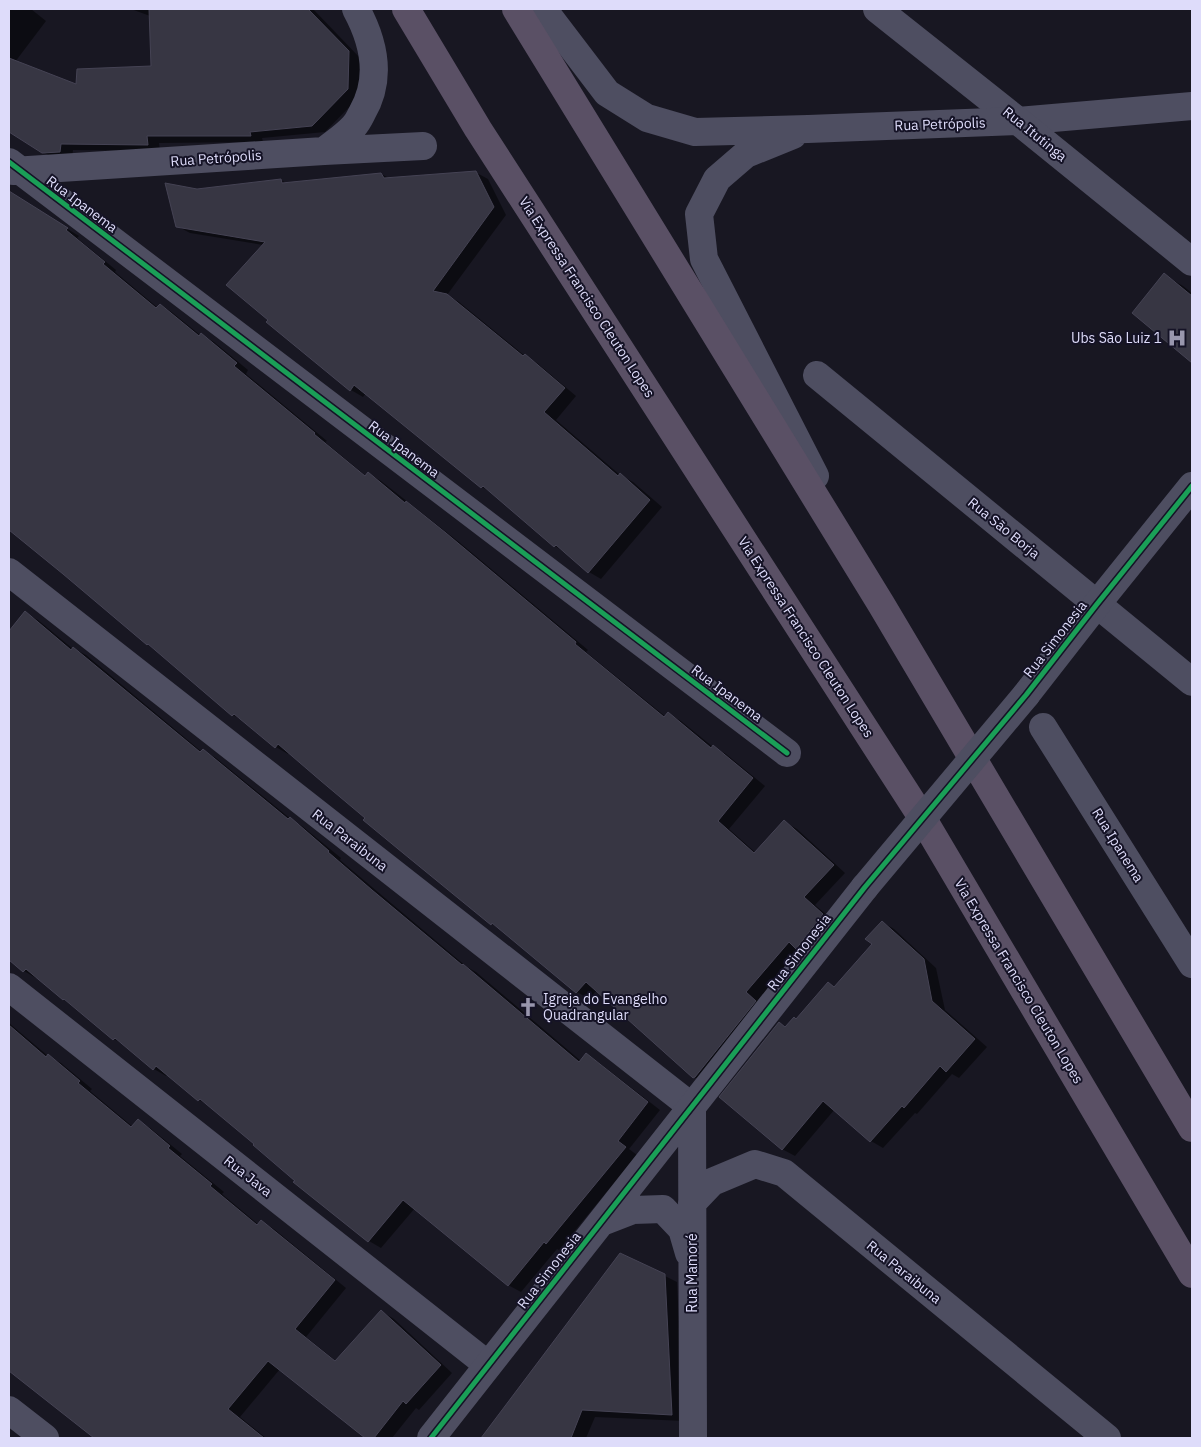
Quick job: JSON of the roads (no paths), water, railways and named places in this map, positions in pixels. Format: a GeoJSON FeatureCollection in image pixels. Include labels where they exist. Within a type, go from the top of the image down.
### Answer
{"type":"FeatureCollection","features":[{"type":"Feature","properties":{"kind":"highway","name":"Via Expressa Francisco Cleuton Lopes"},"geometry":{"type":"LineString","coordinates":[[406,9],[478,129],[924,819],[1192,1274]]}},
{"type":"Feature","properties":{"kind":"highway"},"geometry":{"type":"LineString","coordinates":[[516,9],[881,604],[1192,1128]]}},
{"type":"Feature","properties":{"kind":"street","name":"Rua Petrópolis"},"geometry":{"type":"LineString","coordinates":[[543,9],[607,93],[647,118],[694,132],[1018,121],[1192,106]]}},
{"type":"Feature","properties":{"kind":"street","name":"Rua Itutinga"},"geometry":{"type":"LineString","coordinates":[[877,9],[1192,262]]}},
{"type":"Feature","properties":{"kind":"street"},"geometry":{"type":"LineString","coordinates":[[324,151],[355,126],[368,104],[374,85],[374,62],[360,17]]}},
{"type":"Feature","properties":{"kind":"street"},"geometry":{"type":"LineString","coordinates":[[808,129],[746,154],[717,180],[699,214],[704,259],[881,604]]}},
{"type":"Feature","properties":{"kind":"street","name":"Rua Petrópolis"},"geometry":{"type":"LineString","coordinates":[[12,168],[423,146]]}},
{"type":"Feature","properties":{"kind":"street","name":"Rua Ipanema"},"geometry":{"type":"LineString","coordinates":[[12,168],[787,753]]}},
{"type":"Feature","properties":{"kind":"street","name":"Rua São Borja"},"geometry":{"type":"LineString","coordinates":[[817,375],[1192,682]]}},
{"type":"Feature","properties":{"kind":"street","name":"Rua Simonesia"},"geometry":{"type":"LineString","coordinates":[[431,1438],[865,887],[1026,694],[1192,486]]}},
{"type":"Feature","properties":{"kind":"street","name":"Rua Paraibuna"},"geometry":{"type":"LineString","coordinates":[[9,572],[692,1107]]}},
{"type":"Feature","properties":{"kind":"street","name":"Rua Ipanema"},"geometry":{"type":"LineString","coordinates":[[1043,727],[1192,964]]}},
{"type":"Feature","properties":{"kind":"street","name":"Rua Java"},"geometry":{"type":"LineString","coordinates":[[9,987],[488,1365]]}},
{"type":"Feature","properties":{"kind":"street","name":"Rua Mamoré"},"geometry":{"type":"LineString","coordinates":[[692,1107],[693,1438]]}},
{"type":"Feature","properties":{"kind":"street","name":"Rua Paraibuna"},"geometry":{"type":"LineString","coordinates":[[692,1203],[712,1182],[755,1164],[784,1173],[1107,1438]]}},
{"type":"Feature","properties":{"kind":"street"},"geometry":{"type":"LineString","coordinates":[[602,1222],[633,1210],[663,1209],[682,1230],[692,1264]]}},
{"type":"Feature","properties":{"kind":"street"},"geometry":{"type":"LineString","coordinates":[[9,1410],[45,1438]]}},
{"type":"Feature","properties":{"kind":"place","name":"Ubs São Luiz 1"},"geometry":{"type":"Point","coordinates":[1177,338]}},
{"type":"Feature","properties":{"kind":"place","name":"Igreja do Evangelho Quadrangular"},"geometry":{"type":"Point","coordinates":[528,1007]}}]}
